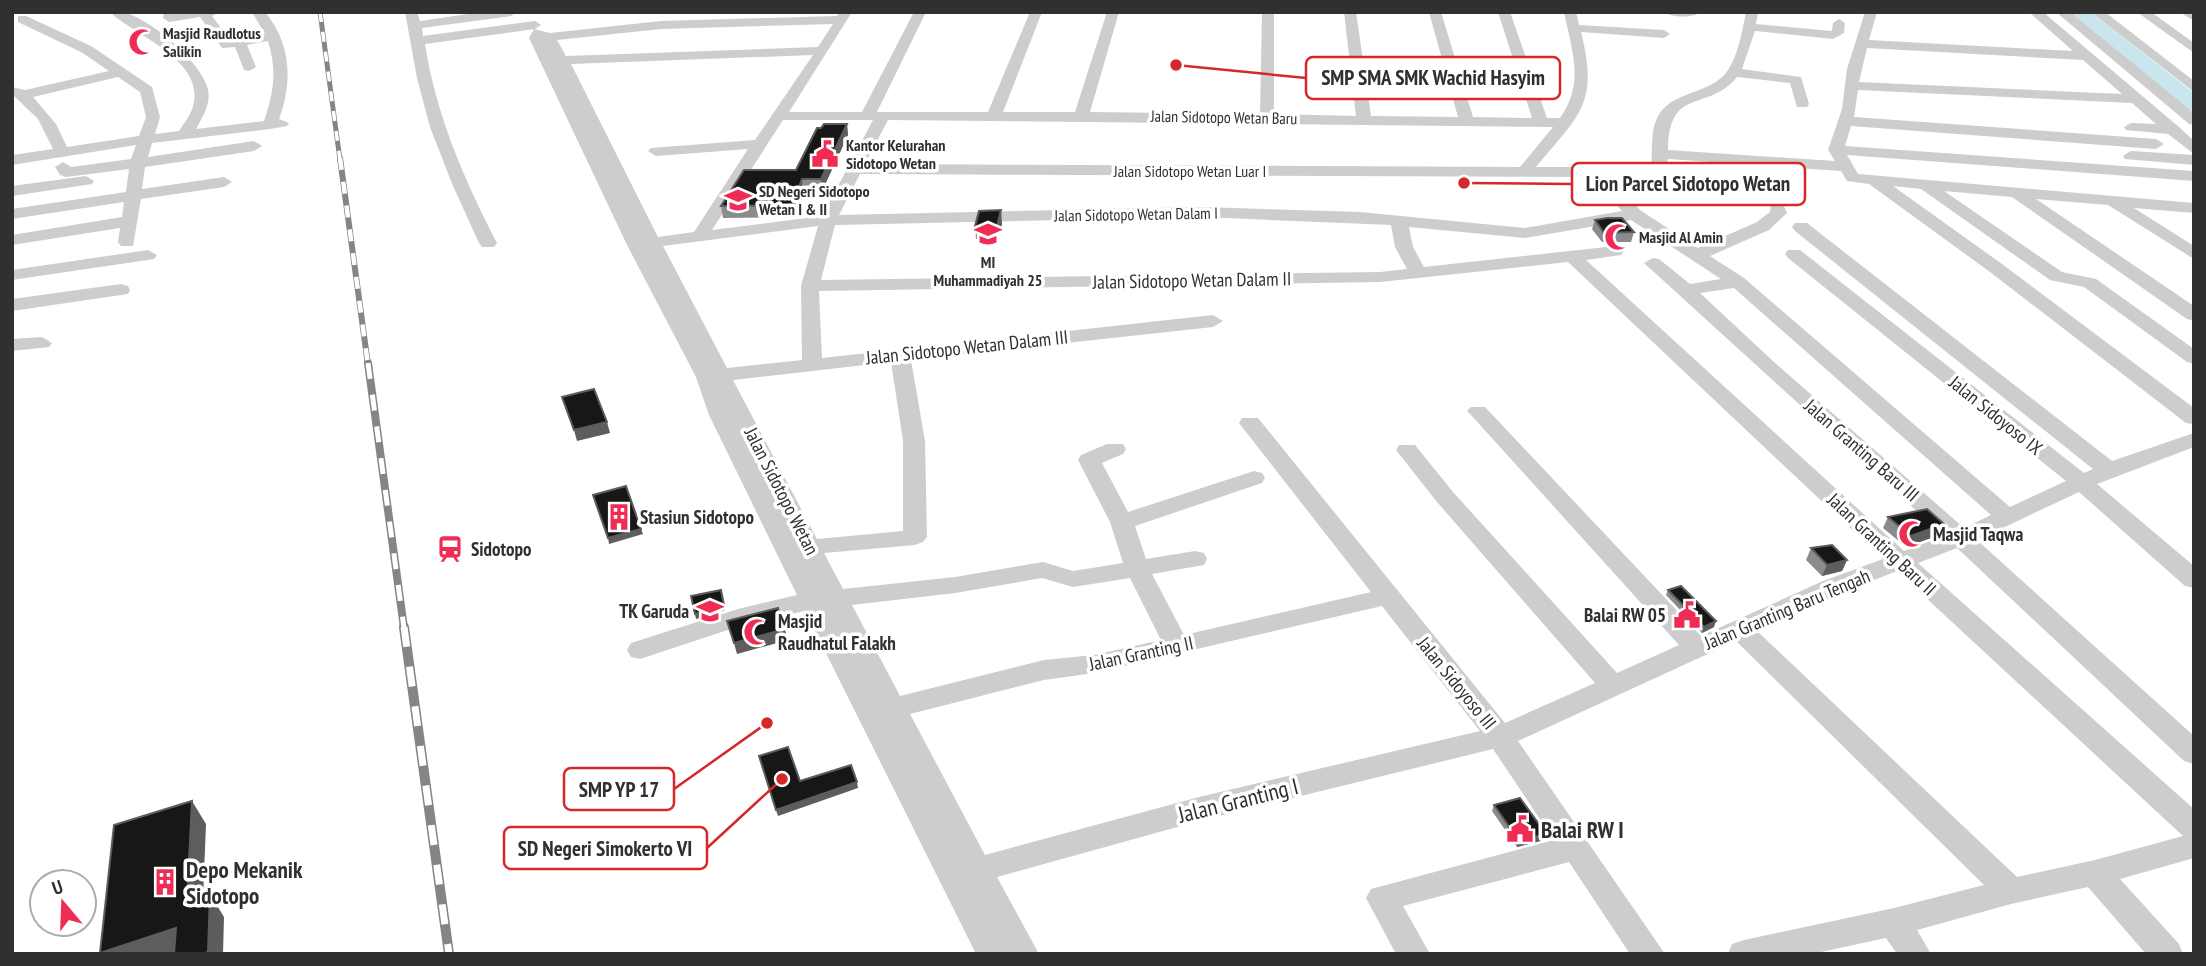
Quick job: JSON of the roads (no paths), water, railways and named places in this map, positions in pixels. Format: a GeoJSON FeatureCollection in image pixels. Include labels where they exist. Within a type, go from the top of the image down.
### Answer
{"type":"FeatureCollection","features":[{"type":"Feature","properties":{"kind":"street"},"geometry":{"type":"LineString","coordinates":[[17,20],[49,12]]}},
{"type":"Feature","properties":{"kind":"street"},"geometry":{"type":"LineString","coordinates":[[116,12],[176,51],[194,75],[200,89],[201,104],[185,134]]}},
{"type":"Feature","properties":{"kind":"street"},"geometry":{"type":"LineString","coordinates":[[170,12],[169,18],[209,13],[226,45],[274,36]]}},
{"type":"Feature","properties":{"kind":"street"},"geometry":{"type":"LineString","coordinates":[[12,160],[62,159],[148,139],[276,124],[281,91],[274,36],[267,21],[258,12]]}},
{"type":"Feature","properties":{"kind":"street"},"geometry":{"type":"LineString","coordinates":[[416,21],[512,12]]}},
{"type":"Feature","properties":{"kind":"street","name":"Jalan Sidotopo Wetan"},"geometry":{"type":"LineString","coordinates":[[526,12],[565,66],[706,377],[720,415],[825,600],[893,708],[1023,954]]}},
{"type":"Feature","properties":{"kind":"street"},"geometry":{"type":"LineString","coordinates":[[812,363],[810,286],[828,220],[856,169],[875,116],[920,12]]}},
{"type":"Feature","properties":{"kind":"street"},"geometry":{"type":"LineString","coordinates":[[994,115],[1036,12]]}},
{"type":"Feature","properties":{"kind":"street"},"geometry":{"type":"LineString","coordinates":[[1081,116],[1113,12]]}},
{"type":"Feature","properties":{"kind":"street"},"geometry":{"type":"LineString","coordinates":[[1267,118],[1268,12]]}},
{"type":"Feature","properties":{"kind":"street"},"geometry":{"type":"LineString","coordinates":[[1350,12],[1364,119]]}},
{"type":"Feature","properties":{"kind":"street"},"geometry":{"type":"LineString","coordinates":[[1435,12],[1466,120]]}},
{"type":"Feature","properties":{"kind":"street"},"geometry":{"type":"LineString","coordinates":[[1504,12],[1541,122]]}},
{"type":"Feature","properties":{"kind":"street"},"geometry":{"type":"LineString","coordinates":[[1523,173],[1564,123],[1582,90],[1580,56],[1570,12]]}},
{"type":"Feature","properties":{"kind":"street"},"geometry":{"type":"LineString","coordinates":[[1670,12],[1695,12]]}},
{"type":"Feature","properties":{"kind":"street"},"geometry":{"type":"LineString","coordinates":[[1850,173],[1846,116],[1860,60],[1873,29],[1871,12]]}},
{"type":"Feature","properties":{"kind":"street"},"geometry":{"type":"LineString","coordinates":[[2035,12],[2174,130],[2193,152]]}},
{"type":"Feature","properties":{"kind":"street"},"geometry":{"type":"LineString","coordinates":[[2062,12],[2194,121]]}},
{"type":"Feature","properties":{"kind":"street"},"geometry":{"type":"LineString","coordinates":[[2097,12],[2194,88]]}},
{"type":"Feature","properties":{"kind":"street"},"geometry":{"type":"LineString","coordinates":[[2143,12],[2194,49]]}},
{"type":"Feature","properties":{"kind":"street"},"geometry":{"type":"LineString","coordinates":[[2186,12],[2194,17]]}},
{"type":"Feature","properties":{"kind":"street"},"geometry":{"type":"LineString","coordinates":[[416,21],[540,33],[612,25],[659,15],[844,16]]}},
{"type":"Feature","properties":{"kind":"street"},"geometry":{"type":"LineString","coordinates":[[700,236],[725,192],[761,144],[844,16]]}},
{"type":"Feature","properties":{"kind":"street"},"geometry":{"type":"LineString","coordinates":[[17,20],[86,49],[146,90],[153,117],[138,168],[127,243]]}},
{"type":"Feature","properties":{"kind":"street"},"geometry":{"type":"LineString","coordinates":[[1839,23],[1838,33],[1833,35],[1750,20],[1733,72],[1727,80],[1673,108],[1664,117],[1660,154],[1850,173],[1875,181],[2194,208]]}},
{"type":"Feature","properties":{"kind":"street"},"geometry":{"type":"LineString","coordinates":[[416,21],[426,88],[457,180],[488,243]]}},
{"type":"Feature","properties":{"kind":"street"},"geometry":{"type":"LineString","coordinates":[[1573,28],[1664,34]]}},
{"type":"Feature","properties":{"kind":"street","name":"Jalan Sidotopo Wetan"},"geometry":{"type":"LineString","coordinates":[[540,33],[645,244],[722,375],[809,547],[825,600],[993,954]]}},
{"type":"Feature","properties":{"kind":"street"},"geometry":{"type":"LineString","coordinates":[[600,46],[831,38]]}},
{"type":"Feature","properties":{"kind":"street"},"geometry":{"type":"LineString","coordinates":[[2039,38],[2066,39]]}},
{"type":"Feature","properties":{"kind":"street"},"geometry":{"type":"LineString","coordinates":[[240,43],[249,67]]}},
{"type":"Feature","properties":{"kind":"street"},"geometry":{"type":"LineString","coordinates":[[565,66],[822,51]]}},
{"type":"Feature","properties":{"kind":"street"},"geometry":{"type":"LineString","coordinates":[[1860,60],[2084,56]]}},
{"type":"Feature","properties":{"kind":"street"},"geometry":{"type":"LineString","coordinates":[[1860,60],[2030,67]]}},
{"type":"Feature","properties":{"kind":"street"},"geometry":{"type":"LineString","coordinates":[[565,66],[813,64]]}},
{"type":"Feature","properties":{"kind":"street"},"geometry":{"type":"LineString","coordinates":[[18,91],[122,72]]}},
{"type":"Feature","properties":{"kind":"street"},"geometry":{"type":"LineString","coordinates":[[1733,72],[1795,74],[1802,104]]}},
{"type":"Feature","properties":{"kind":"street"},"geometry":{"type":"LineString","coordinates":[[1932,75],[2118,85]]}},
{"type":"Feature","properties":{"kind":"street"},"geometry":{"type":"LineString","coordinates":[[18,91],[38,108],[57,140],[66,172],[138,168]]}},
{"type":"Feature","properties":{"kind":"street"},"geometry":{"type":"LineString","coordinates":[[1846,116],[2135,99]]}},
{"type":"Feature","properties":{"kind":"street"},"geometry":{"type":"LineString","coordinates":[[1846,116],[1948,101]]}},
{"type":"Feature","properties":{"kind":"street","name":"Jalan Sidotopo Wetan Baru"},"geometry":{"type":"LineString","coordinates":[[875,116],[994,115],[1564,123]]}},
{"type":"Feature","properties":{"kind":"street"},"geometry":{"type":"LineString","coordinates":[[779,116],[875,116]]}},
{"type":"Feature","properties":{"kind":"street"},"geometry":{"type":"LineString","coordinates":[[1846,116],[2174,130]]}},
{"type":"Feature","properties":{"kind":"street"},"geometry":{"type":"LineString","coordinates":[[1846,116],[2193,152]]}},
{"type":"Feature","properties":{"kind":"street"},"geometry":{"type":"LineString","coordinates":[[1846,116],[2194,176]]}},
{"type":"Feature","properties":{"kind":"street"},"geometry":{"type":"LineString","coordinates":[[656,150],[761,144]]}},
{"type":"Feature","properties":{"kind":"street"},"geometry":{"type":"LineString","coordinates":[[12,191],[254,146]]}},
{"type":"Feature","properties":{"kind":"street","name":"Jalan Sidotopo Wetan Luar I"},"geometry":{"type":"LineString","coordinates":[[856,169],[1658,172],[1660,154]]}},
{"type":"Feature","properties":{"kind":"street"},"geometry":{"type":"LineString","coordinates":[[1598,173],[1634,214],[1738,282],[2010,518]]}},
{"type":"Feature","properties":{"kind":"street"},"geometry":{"type":"LineString","coordinates":[[1875,181],[2133,370],[2194,418]]}},
{"type":"Feature","properties":{"kind":"street"},"geometry":{"type":"LineString","coordinates":[[12,214],[224,182]]}},
{"type":"Feature","properties":{"kind":"street"},"geometry":{"type":"LineString","coordinates":[[1926,186],[2056,276],[2090,283],[2194,358]]}},
{"type":"Feature","properties":{"kind":"street"},"geometry":{"type":"LineString","coordinates":[[2018,194],[2194,315]]}},
{"type":"Feature","properties":{"kind":"street"},"geometry":{"type":"LineString","coordinates":[[2113,201],[2194,254]]}},
{"type":"Feature","properties":{"kind":"street"},"geometry":{"type":"LineString","coordinates":[[2172,206],[2194,221]]}},
{"type":"Feature","properties":{"kind":"street"},"geometry":{"type":"LineString","coordinates":[[1698,254],[1763,226],[1779,214],[1777,208]]}},
{"type":"Feature","properties":{"kind":"street","name":"Jalan Sidotopo Wetan Dalam I"},"geometry":{"type":"LineString","coordinates":[[645,244],[828,220],[1202,212],[1399,221],[1535,233],[1634,214]]}},
{"type":"Feature","properties":{"kind":"street"},"geometry":{"type":"LineString","coordinates":[[12,240],[131,221]]}},
{"type":"Feature","properties":{"kind":"street"},"geometry":{"type":"LineString","coordinates":[[1399,221],[1405,247],[1418,273]]}},
{"type":"Feature","properties":{"kind":"street"},"geometry":{"type":"LineString","coordinates":[[1801,227],[2109,470]]}},
{"type":"Feature","properties":{"kind":"street","name":"Jalan Sidotopo Wetan Dalam II"},"geometry":{"type":"LineString","coordinates":[[810,286],[1380,277],[1574,258],[1615,251]]}},
{"type":"Feature","properties":{"kind":"street","name":"Jalan Sidoyoso IX"},"geometry":{"type":"LineString","coordinates":[[1794,254],[2081,482],[2194,580]]}},
{"type":"Feature","properties":{"kind":"street"},"geometry":{"type":"LineString","coordinates":[[12,275],[148,255]]}},
{"type":"Feature","properties":{"kind":"street","name":"Jalan Granting Baru II"},"geometry":{"type":"LineString","coordinates":[[1574,258],[1900,561],[2194,827]]}},
{"type":"Feature","properties":{"kind":"street","name":"Jalan Granting Baru III"},"geometry":{"type":"LineString","coordinates":[[1653,263],[1756,358],[1961,538],[2194,753]]}},
{"type":"Feature","properties":{"kind":"street"},"geometry":{"type":"LineString","coordinates":[[1685,290],[1738,282]]}},
{"type":"Feature","properties":{"kind":"street"},"geometry":{"type":"LineString","coordinates":[[12,305],[121,290]]}},
{"type":"Feature","properties":{"kind":"street","name":"Jalan Sidotopo Wetan Dalam III"},"geometry":{"type":"LineString","coordinates":[[722,375],[1213,321]]}},
{"type":"Feature","properties":{"kind":"street"},"geometry":{"type":"LineString","coordinates":[[12,345],[42,342]]}},
{"type":"Feature","properties":{"kind":"street"},"geometry":{"type":"LineString","coordinates":[[809,547],[914,537],[914,440],[900,356]]}},
{"type":"Feature","properties":{"kind":"street"},"geometry":{"type":"LineString","coordinates":[[1478,411],[1697,648]]}},
{"type":"Feature","properties":{"kind":"street","name":"Jalan Sidoyoso III"},"geometry":{"type":"LineString","coordinates":[[1250,423],[1500,737],[1649,954]]}},
{"type":"Feature","properties":{"kind":"street","name":"Jalan Granting Baru Tengah"},"geometry":{"type":"LineString","coordinates":[[1500,737],[1832,587],[2010,518],[2081,482],[2194,439]]}},
{"type":"Feature","properties":{"kind":"street"},"geometry":{"type":"LineString","coordinates":[[1115,449],[1092,456],[1089,460],[1122,522],[1137,568],[1177,646]]}},
{"type":"Feature","properties":{"kind":"street"},"geometry":{"type":"LineString","coordinates":[[1407,450],[1445,497],[1614,687]]}},
{"type":"Feature","properties":{"kind":"street"},"geometry":{"type":"LineString","coordinates":[[1122,522],[1254,478]]}},
{"type":"Feature","properties":{"kind":"street"},"geometry":{"type":"LineString","coordinates":[[640,650],[728,621],[825,600],[955,585],[1043,570],[1073,579],[1195,559]]}},
{"type":"Feature","properties":{"kind":"street","name":"Jalan Granting II"},"geometry":{"type":"LineString","coordinates":[[893,708],[1044,670],[1094,664],[1388,596]]}},
{"type":"Feature","properties":{"kind":"street"},"geometry":{"type":"LineString","coordinates":[[1739,629],[2011,891]]}},
{"type":"Feature","properties":{"kind":"street","name":"Jalan Granting I"},"geometry":{"type":"LineString","coordinates":[[977,870],[1199,808],[1500,737]]}},
{"type":"Feature","properties":{"kind":"street"},"geometry":{"type":"LineString","coordinates":[[1744,954],[1894,922],[2011,891],[2095,873],[2194,845]]}},
{"type":"Feature","properties":{"kind":"street"},"geometry":{"type":"LineString","coordinates":[[1414,954],[1382,898],[1577,847]]}},
{"type":"Feature","properties":{"kind":"street"},"geometry":{"type":"LineString","coordinates":[[2095,873],[2167,954]]}},
{"type":"Feature","properties":{"kind":"street"},"geometry":{"type":"LineString","coordinates":[[1894,922],[1915,954]]}},
{"type":"Feature","properties":{"kind":"waterway"},"geometry":{"type":"LineString","coordinates":[[2079,12],[2194,104]]}},
{"type":"Feature","properties":{"kind":"railway"},"geometry":{"type":"LineString","coordinates":[[320,12],[340,160]]}},
{"type":"Feature","properties":{"kind":"railway"},"geometry":{"type":"LineString","coordinates":[[340,158],[368,365]]}},
{"type":"Feature","properties":{"kind":"railway"},"geometry":{"type":"LineString","coordinates":[[368,363],[404,628]]}},
{"type":"Feature","properties":{"kind":"railway"},"geometry":{"type":"LineString","coordinates":[[404,627],[449,954]]}},
{"type":"Feature","properties":{"kind":"place","name":"Masjid Raudlotus Salikin"},"geometry":{"type":"Point","coordinates":[142,42]}},
{"type":"Feature","properties":{"kind":"place","name":"SMP SMA SMK Wachid Hasyim"},"geometry":{"type":"Point","coordinates":[1176,65]}},
{"type":"Feature","properties":{"kind":"place","name":"Kantor Kelurahan Sidotopo Wetan"},"geometry":{"type":"Point","coordinates":[825,154]}},
{"type":"Feature","properties":{"kind":"place","name":"Lion Parcel Sidotopo Wetan"},"geometry":{"type":"Point","coordinates":[1464,183]}},
{"type":"Feature","properties":{"kind":"place","name":"SD Negeri Sidotopo Wetan I & II"},"geometry":{"type":"Point","coordinates":[738,200]}},
{"type":"Feature","properties":{"kind":"place","name":"MI Muhammadiyah 25"},"geometry":{"type":"Point","coordinates":[988,234]}},
{"type":"Feature","properties":{"kind":"place","name":"Masjid Al Amin"},"geometry":{"type":"Point","coordinates":[1618,237]}},
{"type":"Feature","properties":{"kind":"place","name":"Stasiun Sidotopo"},"geometry":{"type":"Point","coordinates":[619,517]}},
{"type":"Feature","properties":{"kind":"place","name":"Masjid Taqwa"},"geometry":{"type":"Point","coordinates":[1912,534]}},
{"type":"Feature","properties":{"kind":"place","name":"Sidotopo"},"geometry":{"type":"Point","coordinates":[450,549]}},
{"type":"Feature","properties":{"kind":"place","name":"TK Garuda"},"geometry":{"type":"Point","coordinates":[710,611]}},
{"type":"Feature","properties":{"kind":"place","name":"Balai RW 05"},"geometry":{"type":"Point","coordinates":[1687,615]}},
{"type":"Feature","properties":{"kind":"place","name":"Masjid Raudhatul Falakh"},"geometry":{"type":"Point","coordinates":[757,632]}},
{"type":"Feature","properties":{"kind":"place","name":"SMP YP 17"},"geometry":{"type":"Point","coordinates":[767,723]}},
{"type":"Feature","properties":{"kind":"place","name":"SD Negeri Simokerto VI"},"geometry":{"type":"Point","coordinates":[782,779]}},
{"type":"Feature","properties":{"kind":"place","name":"Balai RW I"},"geometry":{"type":"Point","coordinates":[1520,829]}},
{"type":"Feature","properties":{"kind":"place","name":"Depo Mekanik Sidotopo"},"geometry":{"type":"Point","coordinates":[165,882]}}]}
